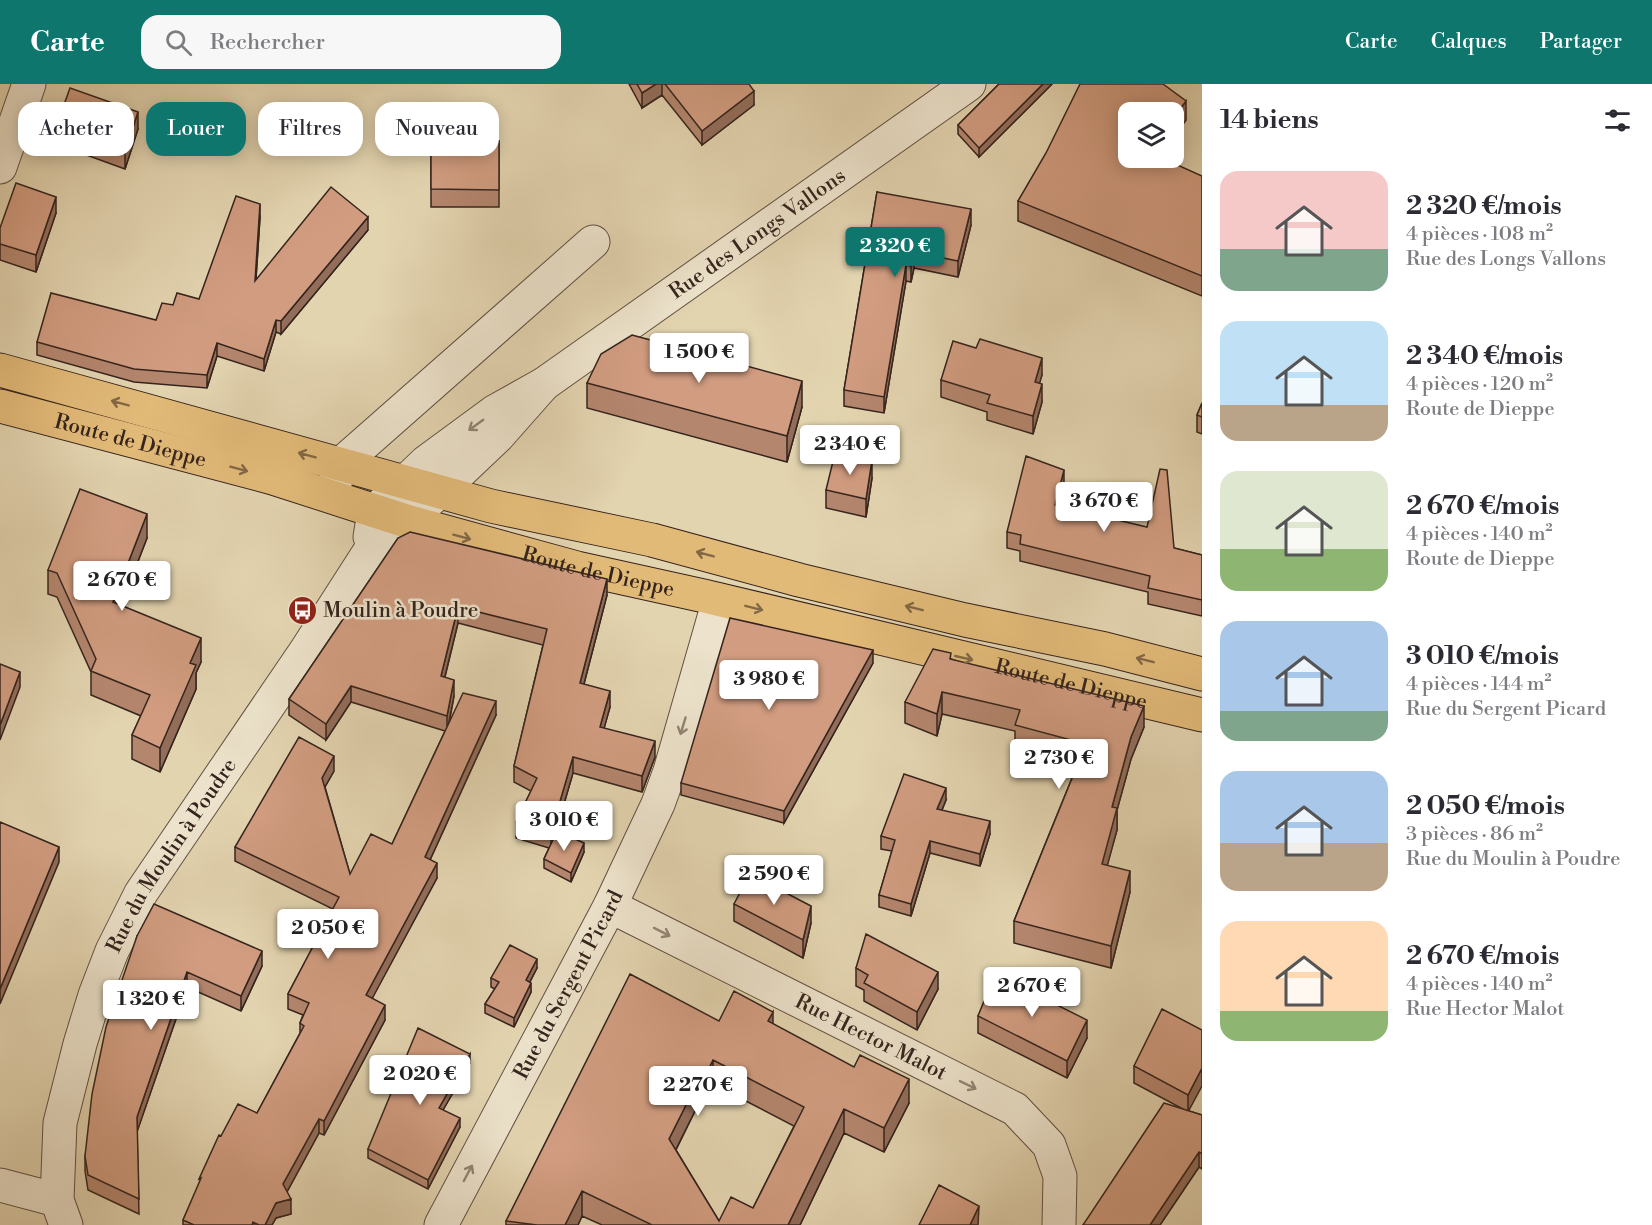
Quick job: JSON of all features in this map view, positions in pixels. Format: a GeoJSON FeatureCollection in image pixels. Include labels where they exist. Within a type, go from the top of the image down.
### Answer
{"type":"FeatureCollection","features":[{"type":"Feature","properties":{"kind":"main road","name":"Route de Dieppe"},"geometry":{"type":"LineString","coordinates":[[0,370],[439,492],[541,517],[652,540],[799,580],[965,620],[1200,673]]}},
{"type":"Feature","properties":{"kind":"main road","name":"Route de Dieppe"},"geometry":{"type":"LineString","coordinates":[[0,406],[273,478],[374,512],[577,568],[715,615],[827,627],[1081,684],[1195,713]]}},
{"type":"Feature","properties":{"kind":"main road"},"geometry":{"type":"LineString","coordinates":[[1195,713],[1200,673]]}},
{"type":"Feature","properties":{"kind":"street"},"geometry":{"type":"LineString","coordinates":[[0,166],[29,84]]}},
{"type":"Feature","properties":{"kind":"street","name":"Rue des Longs Vallons"},"geometry":{"type":"LineString","coordinates":[[374,512],[437,453],[494,412],[544,384],[969,84]]}},
{"type":"Feature","properties":{"kind":"street"},"geometry":{"type":"LineString","coordinates":[[331,496],[341,464],[593,242]]}},
{"type":"Feature","properties":{"kind":"street","name":"Rue des Longs Vallons"},"geometry":{"type":"LineString","coordinates":[[406,521],[498,436],[544,384]]}},
{"type":"Feature","properties":{"kind":"street","name":"Rue du Moulin à Poudre"},"geometry":{"type":"LineString","coordinates":[[368,554],[374,512]]}},
{"type":"Feature","properties":{"kind":"street","name":"Rue du Moulin à Poudre"},"geometry":{"type":"LineString","coordinates":[[62,1212],[60,1123],[94,995],[112,951],[141,893],[307,649],[368,554],[406,521]]}},
{"type":"Feature","properties":{"kind":"street","name":"Rue du Sergent Picard"},"geometry":{"type":"LineString","coordinates":[[441,1225],[610,906],[662,793],[715,615]]}},
{"type":"Feature","properties":{"kind":"street","name":"Rue Hector Malot"},"geometry":{"type":"LineString","coordinates":[[610,906],[1015,1109],[1049,1145],[1060,1176],[1059,1225]]}},
{"type":"Feature","properties":{"kind":"street"},"geometry":{"type":"LineString","coordinates":[[0,1185],[62,1212]]}},
{"type":"Feature","properties":{"kind":"building"},"geometry":{"type":"Polygon","coordinates":[[[637,84],[656,84],[642,93],[637,84]]]}},
{"type":"Feature","properties":{"kind":"building"},"geometry":{"type":"Polygon","coordinates":[[[665,84],[749,84],[754,91],[702,131],[665,84]]]}},
{"type":"Feature","properties":{"kind":"building"},"geometry":{"type":"Polygon","coordinates":[[[999,84],[1043,84],[979,148],[958,125],[999,84]]]}},
{"type":"Feature","properties":{"kind":"building"},"geometry":{"type":"Polygon","coordinates":[[[1080,84],[1163,84],[1186,101],[1184,104],[1118,102],[1118,168],[1184,168],[1202,176],[1202,276],[1018,201],[1046,153],[1080,84]]]}},
{"type":"Feature","properties":{"kind":"building"},"geometry":{"type":"Polygon","coordinates":[[[70,88],[110,102],[65,102],[70,88]]]}},
{"type":"Feature","properties":{"kind":"building"},"geometry":{"type":"Polygon","coordinates":[[[134,111],[138,112],[134,124],[134,111]]]}},
{"type":"Feature","properties":{"kind":"building"},"geometry":{"type":"Polygon","coordinates":[[[431,156],[499,156],[499,190],[431,189],[431,156]]]}},
{"type":"Feature","properties":{"kind":"building"},"geometry":{"type":"Polygon","coordinates":[[[16,183],[56,197],[36,255],[0,244],[0,228],[16,183]]]}},
{"type":"Feature","properties":{"kind":"building"},"geometry":{"type":"Polygon","coordinates":[[[331,187],[368,217],[281,321],[276,320],[264,359],[217,343],[207,375],[134,369],[37,342],[51,293],[156,320],[162,303],[173,305],[177,293],[199,299],[236,196],[260,204],[255,281],[331,187]]]}},
{"type":"Feature","properties":{"kind":"building"},"geometry":{"type":"Polygon","coordinates":[[[877,192],[971,209],[958,261],[914,252],[911,266],[906,265],[884,397],[844,390],[877,192]]]}},
{"type":"Feature","properties":{"kind":"building"},"geometry":{"type":"Polygon","coordinates":[[[632,335],[802,381],[787,436],[587,383],[601,354],[632,335]]]}},
{"type":"Feature","properties":{"kind":"building"},"geometry":{"type":"Polygon","coordinates":[[[980,339],[1042,358],[1035,382],[1042,384],[1033,416],[987,403],[990,395],[941,380],[953,341],[976,348],[980,339]]]}},
{"type":"Feature","properties":{"kind":"building"},"geometry":{"type":"Polygon","coordinates":[[[1202,403],[1202,417],[1197,415],[1202,403]]]}},
{"type":"Feature","properties":{"kind":"building"},"geometry":{"type":"Polygon","coordinates":[[[835,453],[872,460],[866,499],[826,490],[835,453]]]}},
{"type":"Feature","properties":{"kind":"building"},"geometry":{"type":"Polygon","coordinates":[[[1026,456],[1064,470],[1055,505],[1147,527],[1160,469],[1167,470],[1174,548],[1202,555],[1202,600],[1148,588],[1150,576],[1020,544],[1021,535],[1007,532],[1026,456]]]}},
{"type":"Feature","properties":{"kind":"building"},"geometry":{"type":"Polygon","coordinates":[[[80,489],[147,514],[113,602],[201,638],[190,663],[196,665],[160,748],[132,735],[150,695],[91,671],[96,659],[57,573],[48,570],[80,489]]]}},
{"type":"Feature","properties":{"kind":"building"},"geometry":{"type":"Polygon","coordinates":[[[410,532],[607,579],[580,683],[610,691],[600,727],[655,741],[642,776],[573,757],[551,832],[516,822],[537,778],[514,766],[547,629],[458,607],[441,676],[454,680],[447,716],[351,686],[326,724],[289,699],[398,538],[410,532]]]}},
{"type":"Feature","properties":{"kind":"building"},"geometry":{"type":"Polygon","coordinates":[[[730,618],[873,650],[784,811],[681,783],[730,618]]]}},
{"type":"Feature","properties":{"kind":"building"},"geometry":{"type":"Polygon","coordinates":[[[933,649],[951,653],[950,659],[1144,706],[1131,737],[1112,807],[1117,808],[1102,864],[1130,871],[1111,946],[1014,921],[1086,744],[1015,725],[1020,710],[942,692],[937,714],[905,702],[933,649]]]}},
{"type":"Feature","properties":{"kind":"building"},"geometry":{"type":"Polygon","coordinates":[[[0,664],[20,672],[0,725],[0,664]]]}},
{"type":"Feature","properties":{"kind":"building"},"geometry":{"type":"Polygon","coordinates":[[[463,693],[496,701],[425,857],[437,863],[366,995],[385,1005],[324,1121],[319,1119],[283,1184],[291,1199],[276,1203],[265,1225],[253,1222],[252,1225],[194,1225],[183,1220],[219,1135],[221,1136],[238,1104],[257,1113],[304,1026],[300,1023],[309,1003],[288,994],[339,897],[235,847],[299,737],[334,756],[322,778],[350,874],[371,834],[392,844],[463,693]]]}},
{"type":"Feature","properties":{"kind":"building"},"geometry":{"type":"Polygon","coordinates":[[[904,774],[946,788],[937,809],[990,821],[980,854],[930,841],[911,904],[879,895],[895,840],[881,836],[904,774]]]}},
{"type":"Feature","properties":{"kind":"building"},"geometry":{"type":"Polygon","coordinates":[[[0,822],[59,847],[0,989],[0,822]]]}},
{"type":"Feature","properties":{"kind":"building"},"geometry":{"type":"Polygon","coordinates":[[[557,831],[584,843],[571,873],[544,859],[557,831]]]}},
{"type":"Feature","properties":{"kind":"building"},"geometry":{"type":"Polygon","coordinates":[[[750,874],[811,906],[803,940],[734,904],[750,874]]]}},
{"type":"Feature","properties":{"kind":"building"},"geometry":{"type":"Polygon","coordinates":[[[154,904],[262,951],[241,996],[187,972],[137,1117],[139,1199],[88,1175],[85,1156],[92,1094],[106,1027],[137,936],[154,904]]]}},
{"type":"Feature","properties":{"kind":"building"},"geometry":{"type":"Polygon","coordinates":[[[866,934],[938,972],[917,1012],[864,983],[868,975],[856,968],[866,934]]]}},
{"type":"Feature","properties":{"kind":"building"},"geometry":{"type":"Polygon","coordinates":[[[510,945],[537,959],[526,980],[531,983],[514,1018],[485,1004],[499,982],[491,978],[510,945]]]}},
{"type":"Feature","properties":{"kind":"building"},"geometry":{"type":"Polygon","coordinates":[[[630,974],[719,1021],[734,991],[773,1012],[768,1021],[854,1067],[860,1055],[909,1079],[884,1128],[844,1109],[788,1225],[652,1225],[582,1191],[565,1225],[537,1225],[506,1221],[630,974]],[[713,1060],[704,1078],[700,1077],[669,1139],[719,1221],[731,1197],[753,1208],[804,1107],[713,1060]]]}},
{"type":"Feature","properties":{"kind":"building"},"geometry":{"type":"Polygon","coordinates":[[[995,974],[1087,1020],[1067,1061],[978,1016],[995,974]]]}},
{"type":"Feature","properties":{"kind":"building"},"geometry":{"type":"Polygon","coordinates":[[[1162,1009],[1202,1030],[1202,1068],[1188,1095],[1134,1066],[1162,1009]]]}},
{"type":"Feature","properties":{"kind":"building"},"geometry":{"type":"Polygon","coordinates":[[[418,1028],[470,1054],[439,1108],[460,1118],[428,1180],[368,1149],[418,1028]]]}},
{"type":"Feature","properties":{"kind":"building"},"geometry":{"type":"Polygon","coordinates":[[[1164,1103],[1202,1115],[1202,1154],[1199,1152],[1150,1225],[1083,1225],[1164,1103]]]}},
{"type":"Feature","properties":{"kind":"building"},"geometry":{"type":"Polygon","coordinates":[[[939,1185],[979,1206],[970,1225],[919,1225],[939,1185]]]}},
{"type":"Feature","properties":{"kind":"place","name":"Moulin à Poudre"},"geometry":{"type":"Point","coordinates":[302,610]}}]}
